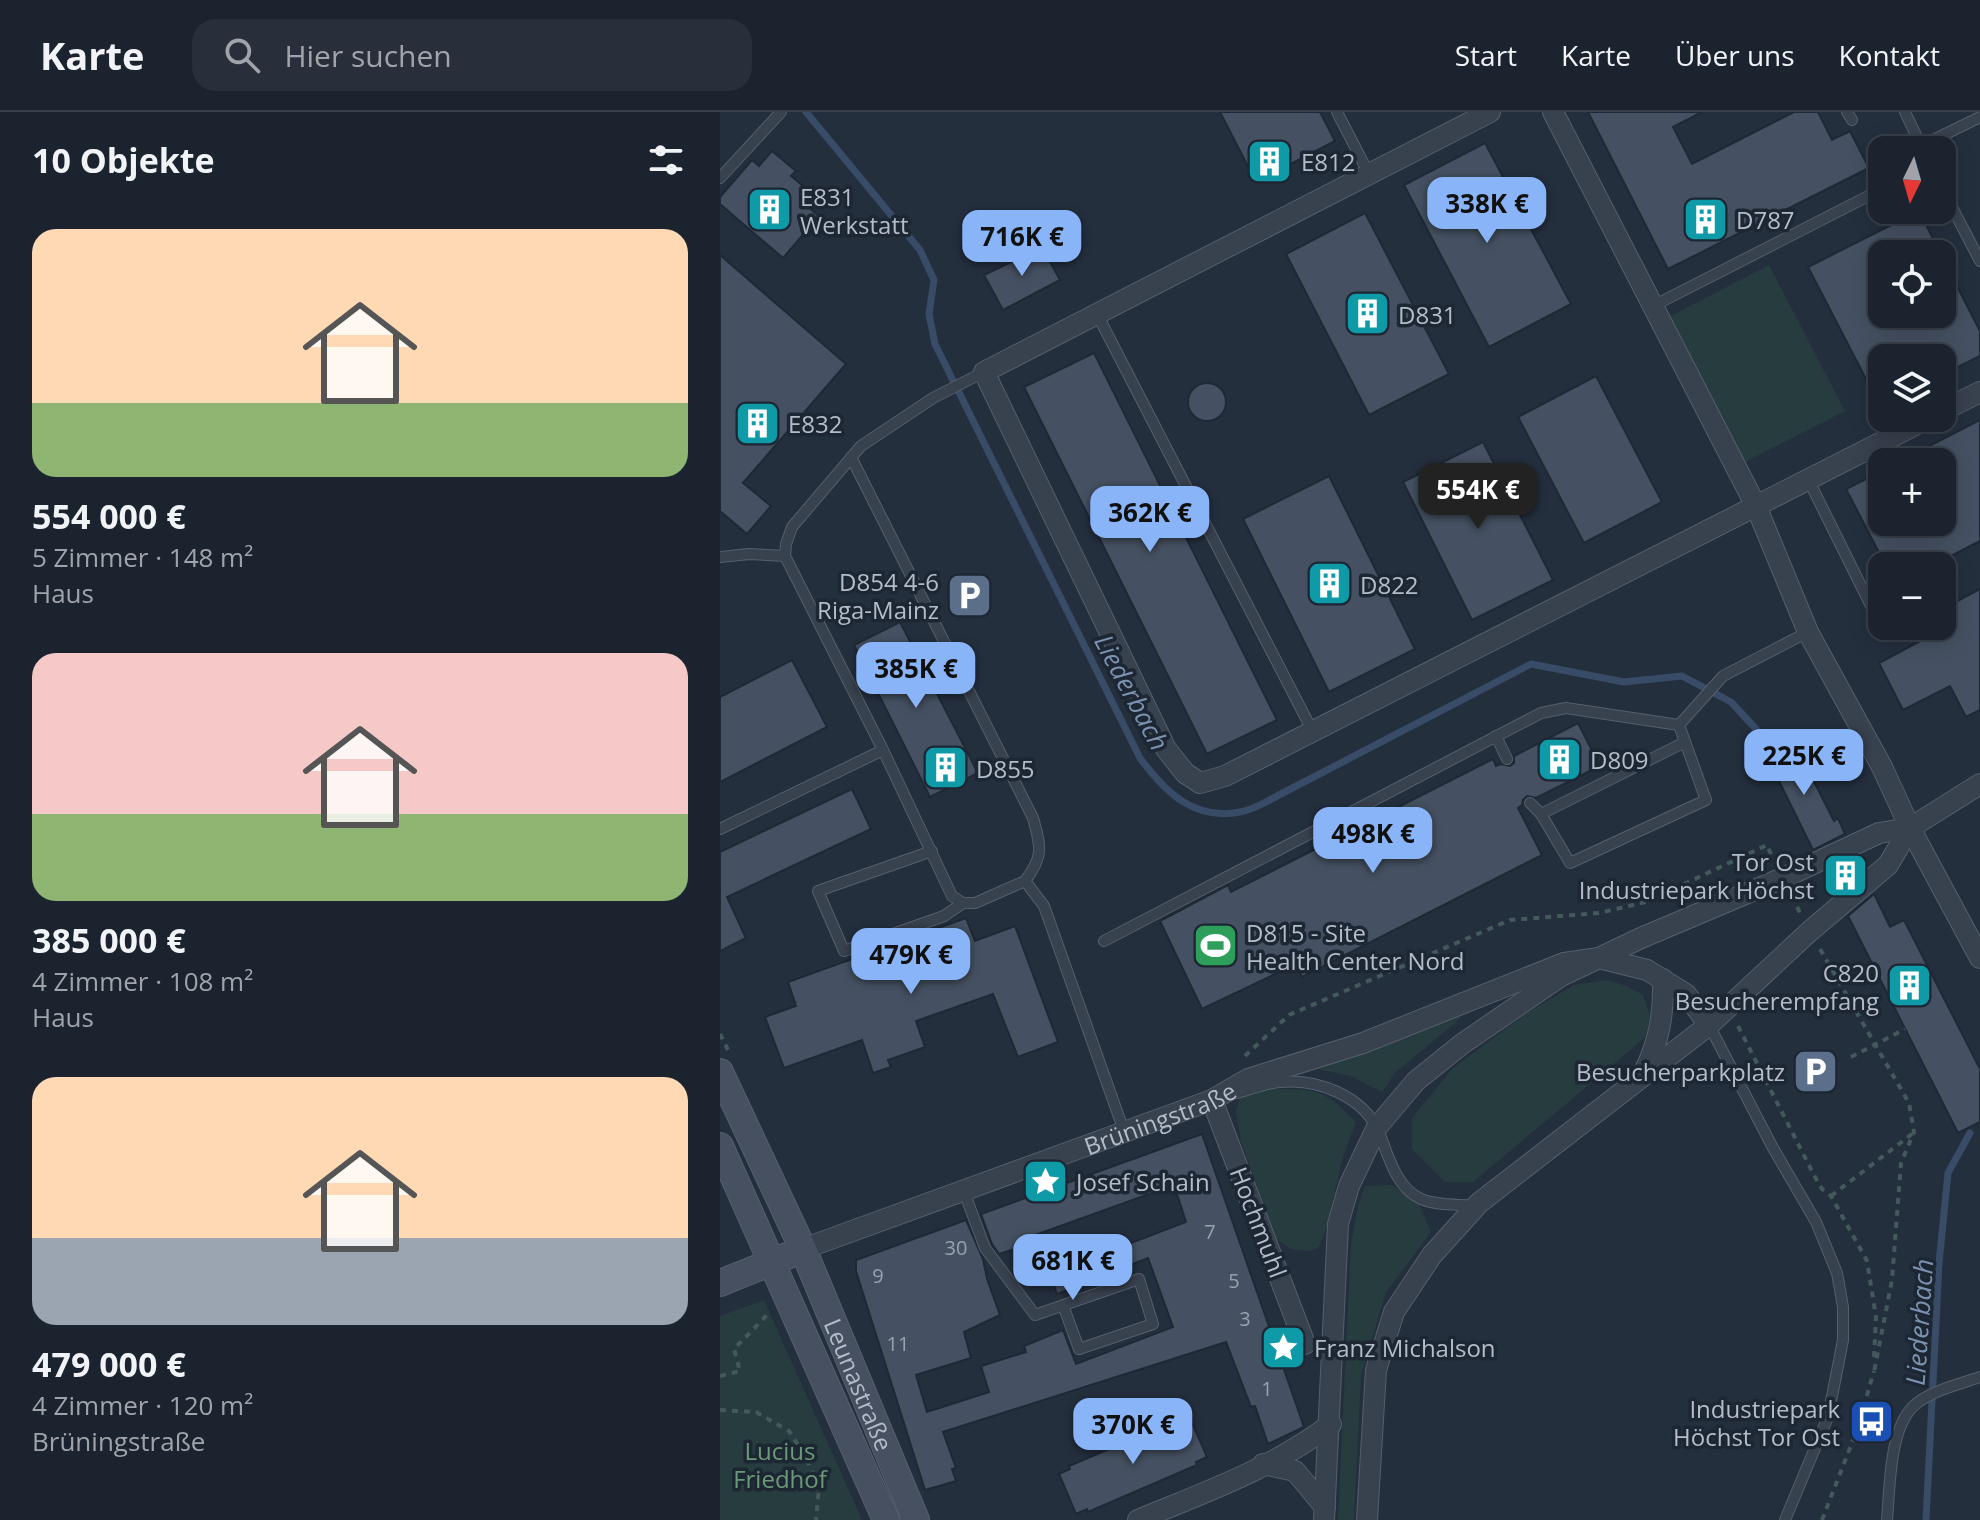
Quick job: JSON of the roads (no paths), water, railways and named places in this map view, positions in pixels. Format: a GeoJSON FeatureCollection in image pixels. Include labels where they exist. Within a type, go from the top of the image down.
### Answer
{"type":"FeatureCollection","features":[{"type":"Feature","properties":{"kind":"main road","name":"Leunastraße"},"geometry":{"type":"LineString","coordinates":[[720,1072],[803,1249],[916,1520]]}},
{"type":"Feature","properties":{"kind":"main road","name":"Leunastraße"},"geometry":{"type":"LineString","coordinates":[[720,1146],[886,1520]]}},
{"type":"Feature","properties":{"kind":"main road","name":"Brüningstraße"},"geometry":{"type":"LineString","coordinates":[[720,1283],[803,1249]]}},
{"type":"Feature","properties":{"kind":"street"},"geometry":{"type":"LineString","coordinates":[[1490,112],[984,372],[1166,749],[1185,773],[1200,783],[1225,776],[1901,432]]}},
{"type":"Feature","properties":{"kind":"street"},"geometry":{"type":"LineString","coordinates":[[1553,112],[1756,506],[1808,632],[1882,767],[1910,828],[1980,958]]}},
{"type":"Feature","properties":{"kind":"street"},"geometry":{"type":"LineString","coordinates":[[1956,404],[1980,392]]}},
{"type":"Feature","properties":{"kind":"street"},"geometry":{"type":"LineString","coordinates":[[1325,1514],[1338,1224],[1349,1186],[1377,1127],[1416,1081],[1462,1044],[1561,976],[1879,833],[1910,828],[1980,784]]}},
{"type":"Feature","properties":{"kind":"street"},"geometry":{"type":"LineString","coordinates":[[1367,1520],[1376,1370],[1394,1312],[1432,1255],[1477,1206],[1709,1025],[1810,931],[1888,865],[1910,828]]}},
{"type":"Feature","properties":{"kind":"street"},"geometry":{"type":"LineString","coordinates":[[1599,958],[1647,970],[1663,979],[1686,994],[1709,1025]]}},
{"type":"Feature","properties":{"kind":"street","name":"Brüningstraße"},"geometry":{"type":"LineString","coordinates":[[803,1249],[1212,1100],[1248,1079],[1363,1043],[1564,963],[1599,958]]}},
{"type":"Feature","properties":{"kind":"street"},"geometry":{"type":"LineString","coordinates":[[1642,1078],[1660,1032],[1663,979]]}},
{"type":"Feature","properties":{"kind":"street","name":"Hochmuhl"},"geometry":{"type":"LineString","coordinates":[[1212,1100],[1305,1344]]}},
{"type":"Feature","properties":{"kind":"street"},"geometry":{"type":"LineString","coordinates":[[1138,1520],[1226,1483],[1305,1443],[1331,1424]]}},
{"type":"Feature","properties":{"kind":"street"},"geometry":{"type":"LineString","coordinates":[[1263,1464],[1295,1471],[1325,1514]]}},
{"type":"Feature","properties":{"kind":"lane"},"geometry":{"type":"LineString","coordinates":[[1337,112],[1369,174]]}},
{"type":"Feature","properties":{"kind":"lane"},"geometry":{"type":"LineString","coordinates":[[1905,112],[1916,136]]}},
{"type":"Feature","properties":{"kind":"lane"},"geometry":{"type":"LineString","coordinates":[[720,178],[779,114]]}},
{"type":"Feature","properties":{"kind":"lane"},"geometry":{"type":"LineString","coordinates":[[1944,136],[1980,117]]}},
{"type":"Feature","properties":{"kind":"lane"},"geometry":{"type":"LineString","coordinates":[[1653,306],[1868,196]]}},
{"type":"Feature","properties":{"kind":"lane"},"geometry":{"type":"LineString","coordinates":[[1956,215],[1980,261]]}},
{"type":"Feature","properties":{"kind":"lane"},"geometry":{"type":"LineString","coordinates":[[1097,314],[1312,730]]}},
{"type":"Feature","properties":{"kind":"lane"},"geometry":{"type":"LineString","coordinates":[[851,457],[1033,818],[1041,849],[1036,867],[1025,881],[975,903],[963,903],[952,896],[883,750],[785,556],[792,527],[851,457],[861,446],[933,398],[984,372]]}},
{"type":"Feature","properties":{"kind":"lane"},"geometry":{"type":"LineString","coordinates":[[1808,479],[1868,600]]}},
{"type":"Feature","properties":{"kind":"lane"},"geometry":{"type":"LineString","coordinates":[[720,557],[749,554],[785,556]]}},
{"type":"Feature","properties":{"kind":"lane"},"geometry":{"type":"LineString","coordinates":[[1679,725],[1723,676],[1808,632]]}},
{"type":"Feature","properties":{"kind":"lane"},"geometry":{"type":"LineString","coordinates":[[1104,941],[1541,713],[1566,708],[1679,725]]}},
{"type":"Feature","properties":{"kind":"lane"},"geometry":{"type":"LineString","coordinates":[[1530,803],[1541,814],[1570,863],[1706,800],[1679,725]]}},
{"type":"Feature","properties":{"kind":"lane"},"geometry":{"type":"LineString","coordinates":[[1496,736],[1507,759]]}},
{"type":"Feature","properties":{"kind":"lane"},"geometry":{"type":"LineString","coordinates":[[1541,814],[1685,742]]}},
{"type":"Feature","properties":{"kind":"lane"},"geometry":{"type":"LineString","coordinates":[[720,829],[883,750]]}},
{"type":"Feature","properties":{"kind":"lane"},"geometry":{"type":"LineString","coordinates":[[932,851],[818,891],[844,951],[944,916],[963,903]]}},
{"type":"Feature","properties":{"kind":"lane"},"geometry":{"type":"LineString","coordinates":[[1025,881],[1044,906],[1124,1131]]}},
{"type":"Feature","properties":{"kind":"lane"},"geometry":{"type":"LineString","coordinates":[[1709,1025],[1816,1222],[1837,1273],[1843,1307],[1843,1340],[1828,1417],[1785,1520]]}},
{"type":"Feature","properties":{"kind":"lane"},"geometry":{"type":"LineString","coordinates":[[1212,1100],[1279,1082],[1317,1083],[1362,1107],[1377,1127],[1402,1183],[1420,1199],[1477,1206]]}},
{"type":"Feature","properties":{"kind":"lane"},"geometry":{"type":"LineString","coordinates":[[963,1189],[985,1248],[1035,1315],[1063,1305],[1139,1279],[1153,1324],[1079,1349],[1063,1305]]}},
{"type":"Feature","properties":{"kind":"lane"},"geometry":{"type":"LineString","coordinates":[[1887,1520],[1897,1438],[1907,1411],[1920,1400],[1980,1377]]}},
{"type":"Feature","properties":{"kind":"waterway","name":"Liederbach"},"geometry":{"type":"LineString","coordinates":[[806,112],[920,250],[934,280],[929,314],[935,344],[1140,758],[1160,782],[1182,801],[1195,808],[1224,814],[1251,809],[1531,664],[1624,682],[1682,676],[1731,702],[1768,742]]}},
{"type":"Feature","properties":{"kind":"waterway","name":"Liederbach"},"geometry":{"type":"LineString","coordinates":[[1926,1520],[1939,1263],[1948,1173],[1970,1133]]}},
{"type":"Feature","properties":{"kind":"place","name":"E812"},"geometry":{"type":"Point","coordinates":[1270,161]}},
{"type":"Feature","properties":{"kind":"place","name":"E831 Werkstatt"},"geometry":{"type":"Point","coordinates":[769,210]}},
{"type":"Feature","properties":{"kind":"place","name":"D787"},"geometry":{"type":"Point","coordinates":[1705,219]}},
{"type":"Feature","properties":{"kind":"place","name":"D831"},"geometry":{"type":"Point","coordinates":[1367,314]}},
{"type":"Feature","properties":{"kind":"place","name":"E832"},"geometry":{"type":"Point","coordinates":[757,423]}},
{"type":"Feature","properties":{"kind":"place","name":"D822"},"geometry":{"type":"Point","coordinates":[1329,584]}},
{"type":"Feature","properties":{"kind":"place","name":"D854 4-6 Riga-Mainz"},"geometry":{"type":"Point","coordinates":[970,595]}},
{"type":"Feature","properties":{"kind":"place","name":"D809"},"geometry":{"type":"Point","coordinates":[1559,759]}},
{"type":"Feature","properties":{"kind":"place","name":"D855"},"geometry":{"type":"Point","coordinates":[945,768]}},
{"type":"Feature","properties":{"kind":"place","name":"Tor Ost Industriepark Höchst"},"geometry":{"type":"Point","coordinates":[1845,875]}},
{"type":"Feature","properties":{"kind":"place","name":"D815 - Site Health Center Nord"},"geometry":{"type":"Point","coordinates":[1215,946]}},
{"type":"Feature","properties":{"kind":"place","name":"C820 Besucherempfang"},"geometry":{"type":"Point","coordinates":[1910,986]}},
{"type":"Feature","properties":{"kind":"place","name":"Besucherparkplatz"},"geometry":{"type":"Point","coordinates":[1816,1071]}},
{"type":"Feature","properties":{"kind":"place","name":"Josef Schain"},"geometry":{"type":"Point","coordinates":[1045,1181]}},
{"type":"Feature","properties":{"kind":"place","name":"Franz Michalson"},"geometry":{"type":"Point","coordinates":[1283,1347]}},
{"type":"Feature","properties":{"kind":"place","name":"Industriepark Höchst Tor Ost"},"geometry":{"type":"Point","coordinates":[1871,1422]}},
{"type":"Feature","properties":{"kind":"park label","name":"Lucius Friedhof"},"geometry":{"type":"Point","coordinates":[780,1464]}}]}
